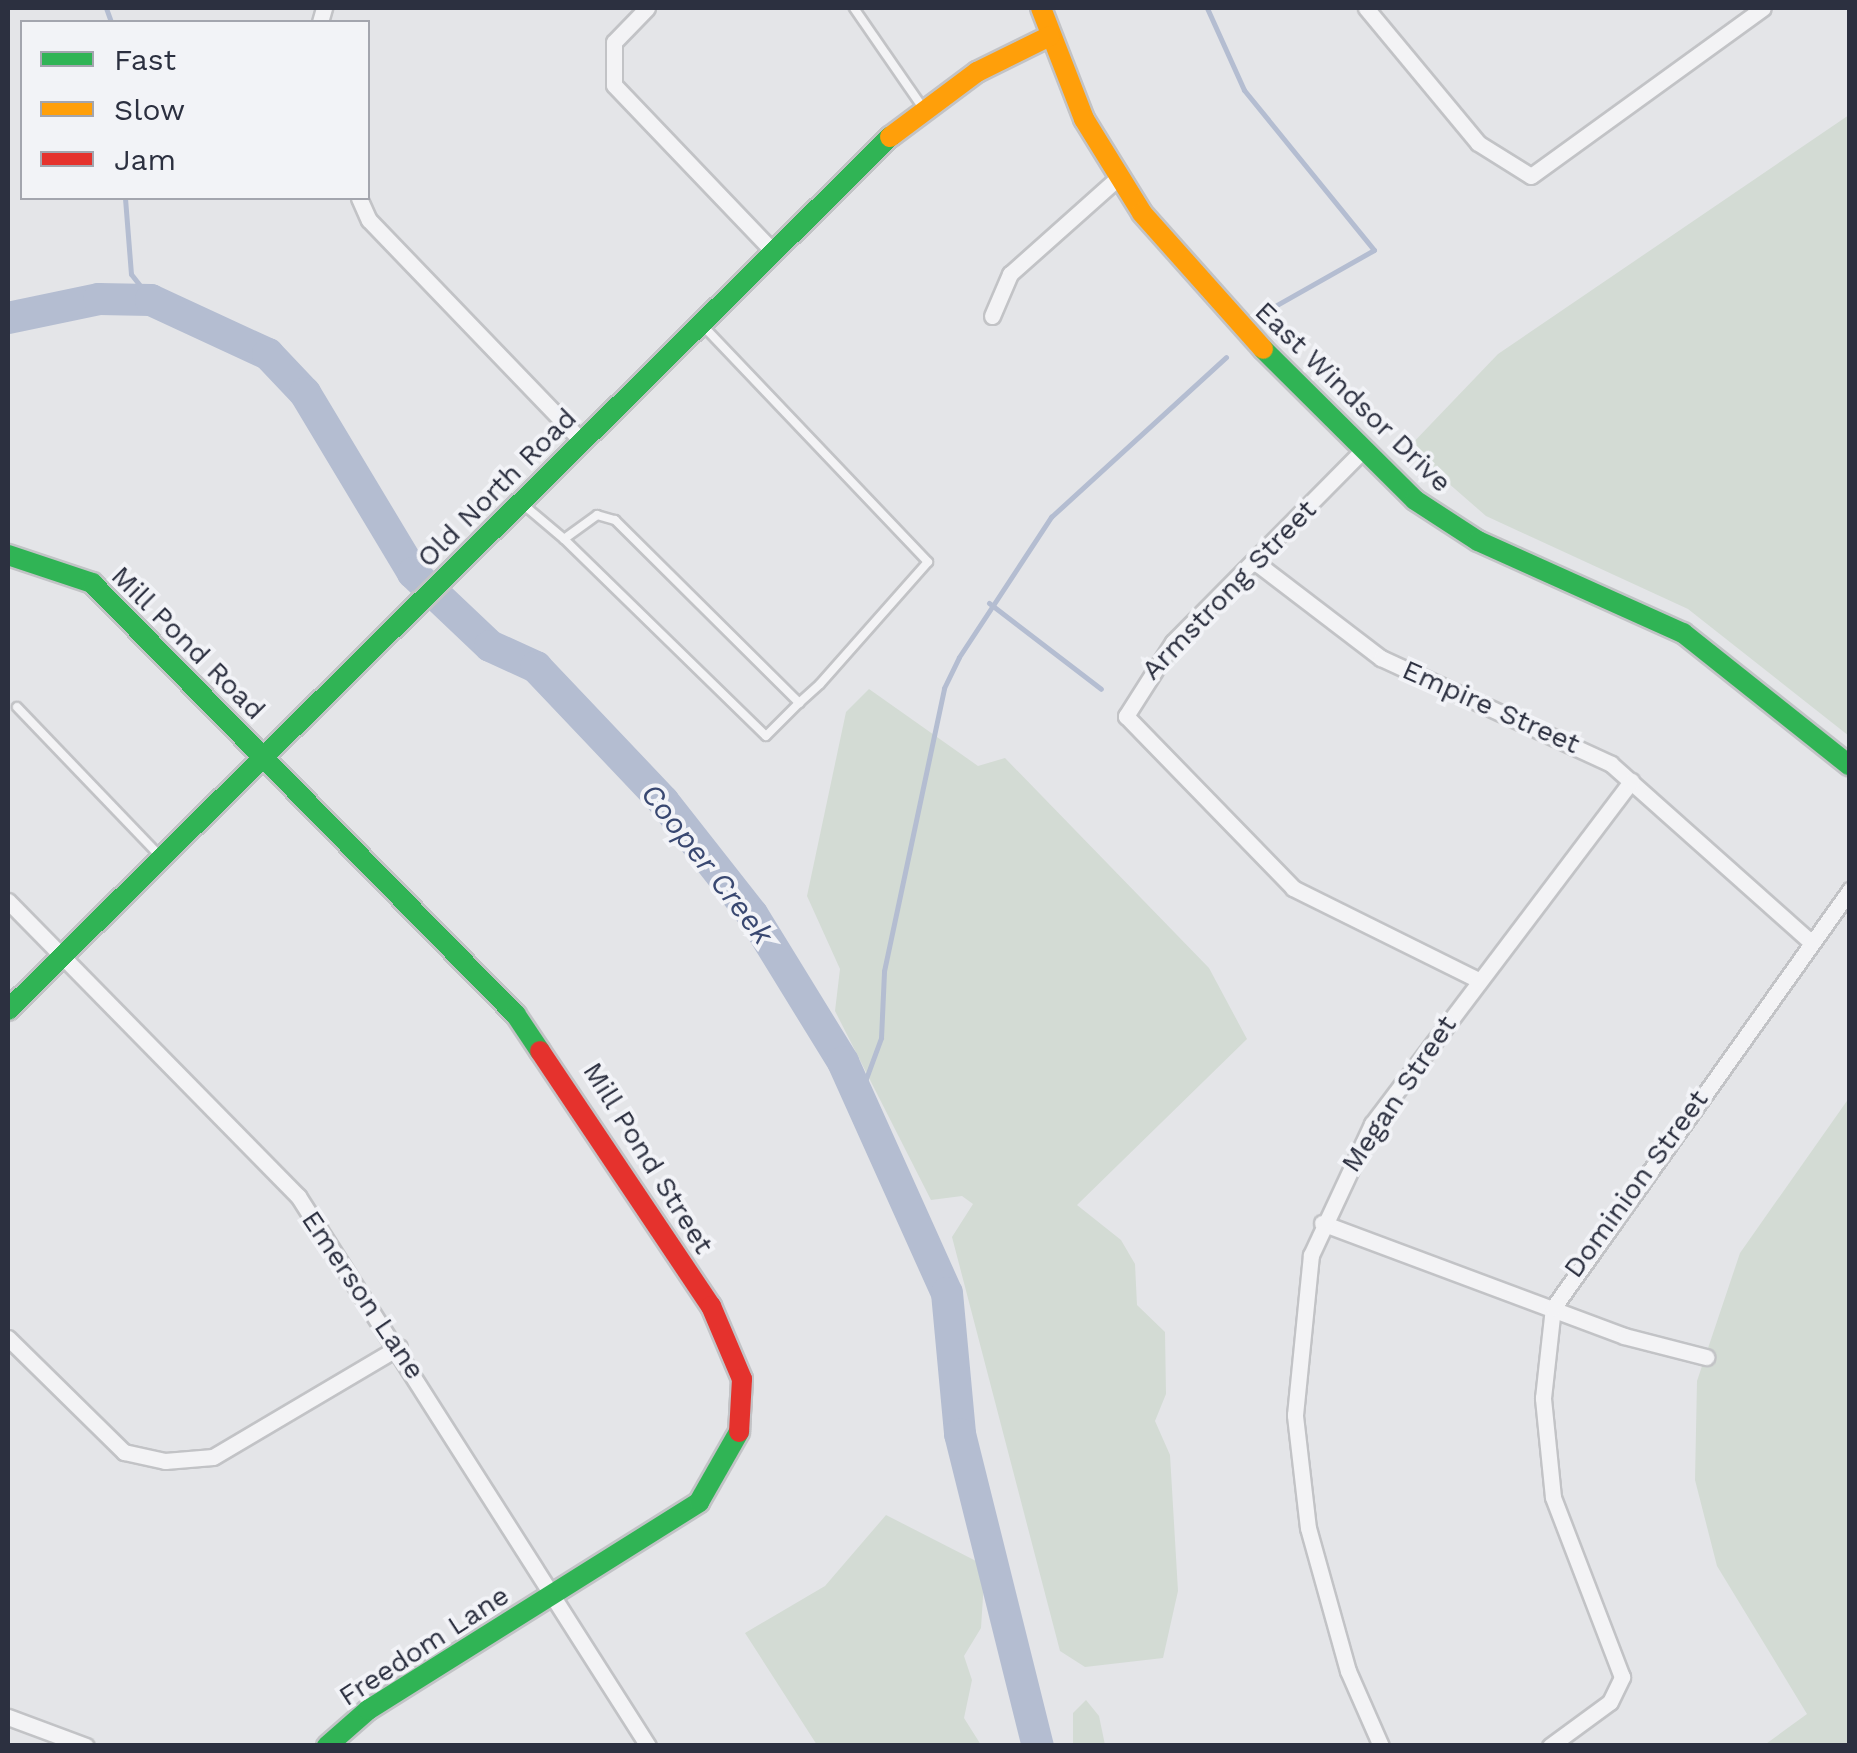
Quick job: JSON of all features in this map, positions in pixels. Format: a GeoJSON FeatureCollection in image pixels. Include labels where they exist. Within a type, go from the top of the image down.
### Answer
{"type":"FeatureCollection","features":[{"type":"Feature","properties":{"kind":"street"},"geometry":{"type":"LineString","coordinates":[[648,8],[614,42],[614,85],[770,248]]}},
{"type":"Feature","properties":{"kind":"street","name":"East Windsor Drive"},"geometry":{"type":"LineString","coordinates":[[1042,8],[1050,36],[1119,176],[1188,271],[1363,450],[1455,528],[1683,633],[1850,766]]}},
{"type":"Feature","properties":{"kind":"street"},"geometry":{"type":"LineString","coordinates":[[1366,8],[1478,143],[1531,176],[1763,8]]}},
{"type":"Feature","properties":{"kind":"street","name":"Old North Road"},"geometry":{"type":"LineString","coordinates":[[8,1010],[161,857],[268,762],[770,248],[923,108],[1050,36]]}},
{"type":"Feature","properties":{"kind":"street"},"geometry":{"type":"LineString","coordinates":[[992,316],[1010,274],[1119,176]]}},
{"type":"Feature","properties":{"kind":"street"},"geometry":{"type":"LineString","coordinates":[[359,200],[369,220],[583,442]]}},
{"type":"Feature","properties":{"kind":"street","name":"Armstrong Street"},"geometry":{"type":"LineString","coordinates":[[1363,450],[1154,664],[1129,699],[1129,724],[1293,888],[1478,980]]}},
{"type":"Feature","properties":{"kind":"street","name":"Mill Pond Road"},"geometry":{"type":"LineString","coordinates":[[8,555],[92,583],[268,762]]}},
{"type":"Feature","properties":{"kind":"street","name":"Empire Street"},"geometry":{"type":"LineString","coordinates":[[1254,561],[1381,658],[1559,734],[1631,780],[1811,942]]}},
{"type":"Feature","properties":{"kind":"street","name":"Mill Pond Street"},"geometry":{"type":"LineString","coordinates":[[268,762],[539,1041],[711,1306],[738,1370],[746,1413],[710,1491],[554,1596]]}},
{"type":"Feature","properties":{"kind":"street","name":"Megan Street"},"geometry":{"type":"LineString","coordinates":[[1382,1746],[1324,1600],[1298,1460],[1299,1331],[1322,1223],[1372,1124],[1631,780]]}},
{"type":"Feature","properties":{"kind":"street","name":"Dominion Street"},"geometry":{"type":"LineString","coordinates":[[1550,1746],[1620,1686],[1553,1497],[1543,1398],[1552,1308],[1850,890]]}},
{"type":"Feature","properties":{"kind":"street","name":"Emerson Lane"},"geometry":{"type":"LineString","coordinates":[[8,901],[298,1196],[399,1347],[648,1746]]}},
{"type":"Feature","properties":{"kind":"street"},"geometry":{"type":"LineString","coordinates":[[1322,1223],[1552,1308],[1706,1357]]}},
{"type":"Feature","properties":{"kind":"street"},"geometry":{"type":"LineString","coordinates":[[8,1338],[124,1452],[165,1462],[213,1457],[399,1347]]}},
{"type":"Feature","properties":{"kind":"street","name":"Freedom Lane"},"geometry":{"type":"LineString","coordinates":[[326,1746],[368,1710],[554,1596]]}},
{"type":"Feature","properties":{"kind":"street"},"geometry":{"type":"LineString","coordinates":[[8,1717],[86,1746]]}},
{"type":"Feature","properties":{"kind":"lane"},"geometry":{"type":"LineString","coordinates":[[854,8],[923,108]]}},
{"type":"Feature","properties":{"kind":"lane"},"geometry":{"type":"LineString","coordinates":[[522,502],[564,538],[766,736],[799,703],[928,562],[697,321]]}},
{"type":"Feature","properties":{"kind":"lane"},"geometry":{"type":"LineString","coordinates":[[564,538],[597,515],[615,520],[799,703]]}},
{"type":"Feature","properties":{"kind":"lane"},"geometry":{"type":"LineString","coordinates":[[16,708],[161,857]]}},
{"type":"Feature","properties":{"kind":"shaded area"},"geometry":{"type":"Polygon","coordinates":[[[1849,115],[1849,736],[1688,609],[1486,516],[1408,448],[1498,354],[1849,115]]]}},
{"type":"Feature","properties":{"kind":"shaded area"},"geometry":{"type":"Polygon","coordinates":[[[869,689],[978,766],[1005,758],[1209,968],[1247,1039],[1077,1205],[1121,1240],[1135,1264],[1137,1305],[1165,1332],[1166,1394],[1155,1421],[1170,1455],[1178,1591],[1163,1658],[1085,1667],[1060,1651],[952,1237],[973,1204],[962,1196],[931,1200],[835,1011],[840,969],[807,896],[846,712],[869,689]]]}},
{"type":"Feature","properties":{"kind":"shaded area"},"geometry":{"type":"Polygon","coordinates":[[[1849,1098],[1849,1745],[1763,1746],[1807,1714],[1717,1566],[1695,1480],[1697,1381],[1740,1253],[1849,1098]]]}},
{"type":"Feature","properties":{"kind":"shaded area"},"geometry":{"type":"Polygon","coordinates":[[[886,1515],[976,1561],[984,1581],[981,1628],[964,1656],[972,1680],[964,1718],[981,1745],[817,1745],[745,1633],[825,1586],[886,1515]]]}},
{"type":"Feature","properties":{"kind":"shaded area"},"geometry":{"type":"Polygon","coordinates":[[[1086,1700],[1099,1716],[1105,1745],[1073,1745],[1073,1713],[1086,1700]]]}},
{"type":"Feature","properties":{"kind":"waterway"},"geometry":{"type":"LineString","coordinates":[[106,8],[110,20]]}},
{"type":"Feature","properties":{"kind":"waterway"},"geometry":{"type":"LineString","coordinates":[[1207,8],[1244,90],[1374,250],[1275,306]]}},
{"type":"Feature","properties":{"kind":"waterway"},"geometry":{"type":"LineString","coordinates":[[125,200],[131,274],[151,300]]}},
{"type":"Feature","properties":{"kind":"waterway","name":"Cooper Creek"},"geometry":{"type":"LineString","coordinates":[[8,318],[99,299],[151,300],[268,354],[305,393],[413,573],[490,646],[536,667],[663,801],[752,914],[843,1062],[947,1293],[960,1434],[1038,1746]]}},
{"type":"Feature","properties":{"kind":"waterway"},"geometry":{"type":"LineString","coordinates":[[860,1095],[881,1038],[884,971],[944,688],[959,657],[1051,517],[1226,357]]}},
{"type":"Feature","properties":{"kind":"waterway"},"geometry":{"type":"LineString","coordinates":[[989,603],[1101,689]]}},
{"type":"Feature","properties":{"kind":"traffic: fast"},"geometry":{"type":"LineString","coordinates":[[8,1010],[890,137]]}},
{"type":"Feature","properties":{"kind":"traffic: fast"},"geometry":{"type":"LineString","coordinates":[[1263,349],[1415,500],[1478,541],[1683,633],[1850,766]]}},
{"type":"Feature","properties":{"kind":"traffic: fast"},"geometry":{"type":"LineString","coordinates":[[8,555],[92,583],[516,1015],[540,1051]]}},
{"type":"Feature","properties":{"kind":"traffic: fast"},"geometry":{"type":"LineString","coordinates":[[327,1746],[368,1710],[699,1502],[739,1432]]}},
{"type":"Feature","properties":{"kind":"traffic: slow"},"geometry":{"type":"LineString","coordinates":[[1041,8],[1084,119],[1142,213],[1263,349]]}},
{"type":"Feature","properties":{"kind":"traffic: slow"},"geometry":{"type":"LineString","coordinates":[[890,137],[977,72],[1050,36]]}},
{"type":"Feature","properties":{"kind":"traffic: jam"},"geometry":{"type":"LineString","coordinates":[[540,1051],[711,1306],[742,1379],[739,1432]]}}]}
